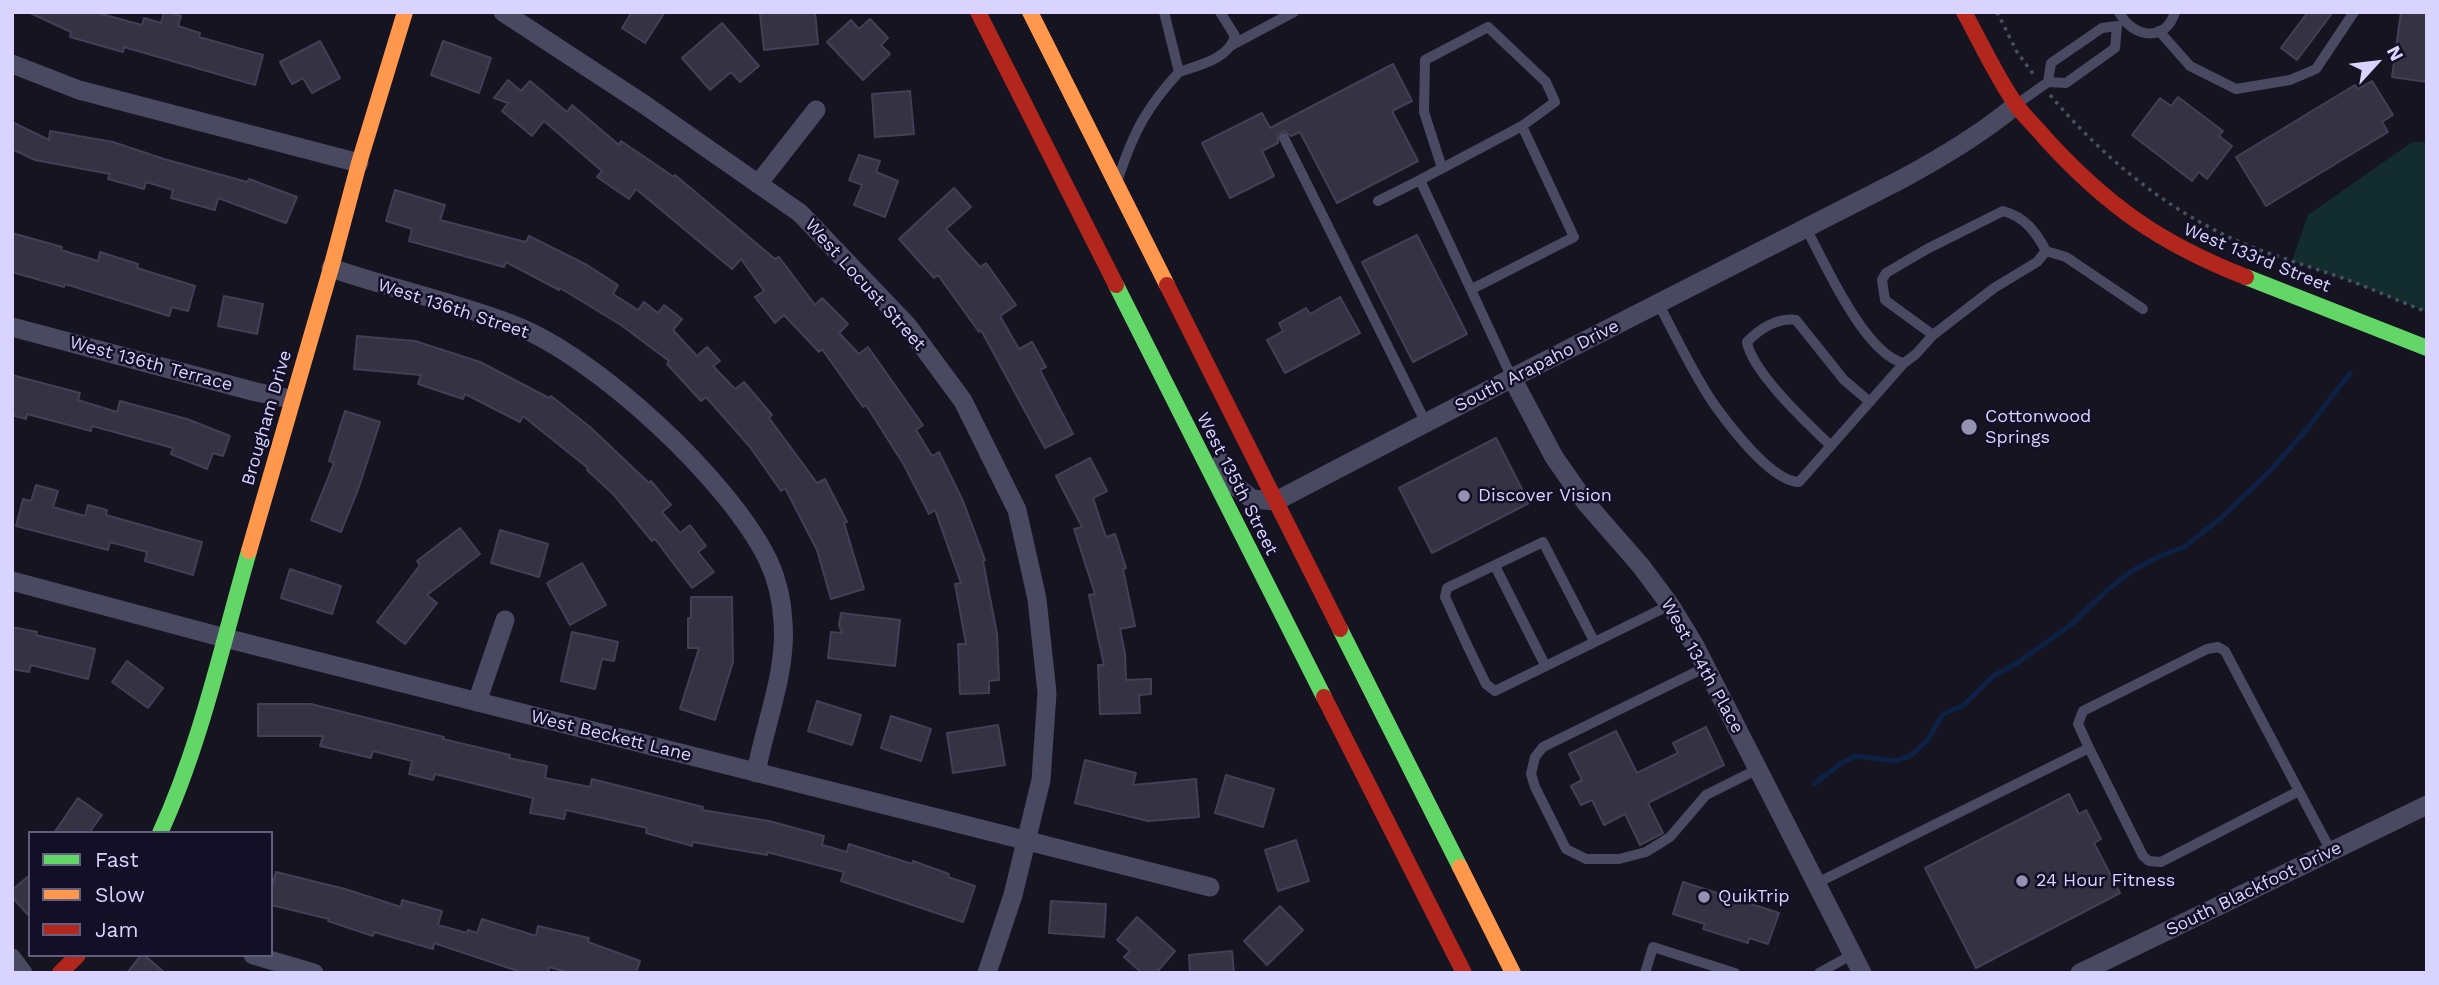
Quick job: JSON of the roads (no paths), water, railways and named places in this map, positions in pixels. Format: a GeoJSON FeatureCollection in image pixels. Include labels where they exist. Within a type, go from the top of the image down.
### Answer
{"type":"FeatureCollection","features":[{"type":"Feature","properties":{"kind":"main road","name":"Brougham Drive"},"geometry":{"type":"LineString","coordinates":[[161,831],[177,796],[225,638],[291,399],[405,12]]}},
{"type":"Feature","properties":{"kind":"main road","name":"West 135th Street"},"geometry":{"type":"LineString","coordinates":[[978,12],[1464,973]]}},
{"type":"Feature","properties":{"kind":"main road","name":"West 135th Street"},"geometry":{"type":"LineString","coordinates":[[1030,12],[1513,973]]}},
{"type":"Feature","properties":{"kind":"main road","name":"West 133rd Street"},"geometry":{"type":"LineString","coordinates":[[1964,12],[2016,105],[2066,161],[2119,210],[2162,239],[2209,263],[2427,348]]}},
{"type":"Feature","properties":{"kind":"main road"},"geometry":{"type":"LineString","coordinates":[[61,973],[76,957]]}},
{"type":"Feature","properties":{"kind":"street","name":"West Locust Street"},"geometry":{"type":"LineString","coordinates":[[503,12],[645,105],[800,213],[907,326],[963,401],[1017,510],[1037,599],[1046,693],[1041,780],[1013,895],[987,973]]}},
{"type":"Feature","properties":{"kind":"street"},"geometry":{"type":"LineString","coordinates":[[12,64],[79,90],[359,163]]}},
{"type":"Feature","properties":{"kind":"street","name":"South Arapaho Drive"},"geometry":{"type":"LineString","coordinates":[[1276,501],[1949,153],[2016,105]]}},
{"type":"Feature","properties":{"kind":"street"},"geometry":{"type":"LineString","coordinates":[[758,184],[816,110]]}},
{"type":"Feature","properties":{"kind":"street","name":"West 136th Street"},"geometry":{"type":"LineString","coordinates":[[331,268],[515,326],[557,347],[604,379],[705,474],[734,509],[768,560],[781,601],[782,660],[756,773]]}},
{"type":"Feature","properties":{"kind":"street"},"geometry":{"type":"LineString","coordinates":[[1128,312],[1163,345],[1232,483],[1252,499],[1276,501]]}},
{"type":"Feature","properties":{"kind":"street","name":"West 136th Terrace"},"geometry":{"type":"LineString","coordinates":[[12,327],[291,399]]}},
{"type":"Feature","properties":{"kind":"street","name":"West 134th Place"},"geometry":{"type":"LineString","coordinates":[[1512,378],[1554,457],[1579,494],[1641,566],[1670,605],[1706,667],[1863,973]]}},
{"type":"Feature","properties":{"kind":"street","name":"West Beckett Lane"},"geometry":{"type":"LineString","coordinates":[[12,581],[225,638],[1210,887]]}},
{"type":"Feature","properties":{"kind":"street"},"geometry":{"type":"LineString","coordinates":[[477,702],[505,620]]}},
{"type":"Feature","properties":{"kind":"street","name":"South Blackfoot Drive"},"geometry":{"type":"LineString","coordinates":[[2080,973],[2427,805]]}},
{"type":"Feature","properties":{"kind":"street"},"geometry":{"type":"LineString","coordinates":[[260,957],[314,973]]}},
{"type":"Feature","properties":{"kind":"street"},"geometry":{"type":"LineString","coordinates":[[12,958],[23,973]]}},
{"type":"Feature","properties":{"kind":"lane"},"geometry":{"type":"LineString","coordinates":[[1164,12],[1179,72]]}},
{"type":"Feature","properties":{"kind":"lane"},"geometry":{"type":"LineString","coordinates":[[1220,12],[1235,36],[1232,45]]}},
{"type":"Feature","properties":{"kind":"lane"},"geometry":{"type":"LineString","coordinates":[[1117,184],[1141,120],[1158,95],[1179,72],[1213,60],[1232,45],[1294,12]]}},
{"type":"Feature","properties":{"kind":"lane"},"geometry":{"type":"LineString","coordinates":[[2120,20],[2139,33],[2159,32],[2167,26],[2175,12]]}},
{"type":"Feature","properties":{"kind":"lane"},"geometry":{"type":"LineString","coordinates":[[2159,32],[2190,66],[2236,89],[2290,80],[2316,69],[2354,12]]}},
{"type":"Feature","properties":{"kind":"lane"},"geometry":{"type":"LineString","coordinates":[[2045,84],[2051,63],[2102,28],[2120,20]]}},
{"type":"Feature","properties":{"kind":"lane"},"geometry":{"type":"LineString","coordinates":[[2016,105],[2045,84],[2066,83],[2115,48],[2120,20]]}},
{"type":"Feature","properties":{"kind":"lane"},"geometry":{"type":"LineString","coordinates":[[1378,201],[1442,169],[1522,126],[1555,102],[1546,82],[1488,26],[1425,60],[1424,112],[1442,169]]}},
{"type":"Feature","properties":{"kind":"lane"},"geometry":{"type":"LineString","coordinates":[[1472,289],[1574,237],[1522,126]]}},
{"type":"Feature","properties":{"kind":"lane"},"geometry":{"type":"LineString","coordinates":[[1284,138],[1426,423]]}},
{"type":"Feature","properties":{"kind":"lane"},"geometry":{"type":"LineString","coordinates":[[1420,180],[1512,378]]}},
{"type":"Feature","properties":{"kind":"lane"},"geometry":{"type":"LineString","coordinates":[[1933,335],[1885,300],[1882,280],[1886,273],[1927,249],[2003,211],[2016,215],[2036,233],[2046,251],[2066,257],[2143,309]]}},
{"type":"Feature","properties":{"kind":"lane"},"geometry":{"type":"LineString","coordinates":[[1806,228],[1845,304],[1872,339],[1894,361],[1905,363]]}},
{"type":"Feature","properties":{"kind":"lane"},"geometry":{"type":"LineString","coordinates":[[1658,303],[1716,406],[1760,459],[1790,482],[1799,482],[1933,335],[1994,288],[2037,262],[2046,251]]}},
{"type":"Feature","properties":{"kind":"lane"},"geometry":{"type":"LineString","coordinates":[[1831,446],[1803,419],[1761,370],[1749,354],[1747,342],[1768,326],[1787,318],[1796,320],[1844,380],[1870,402]]}},
{"type":"Feature","properties":{"kind":"lane"},"geometry":{"type":"LineString","coordinates":[[1594,641],[1543,542],[1447,588],[1445,597],[1486,684],[1495,691],[1670,605]]}},
{"type":"Feature","properties":{"kind":"lane"},"geometry":{"type":"LineString","coordinates":[[1495,566],[1545,665]]}},
{"type":"Feature","properties":{"kind":"lane"},"geometry":{"type":"LineString","coordinates":[[2299,792],[2161,862],[2150,861],[2143,856],[2078,724],[2083,711],[2207,649],[2218,647],[2225,651],[2331,851]]}},
{"type":"Feature","properties":{"kind":"lane"},"geometry":{"type":"LineString","coordinates":[[1706,667],[1543,747],[1535,757],[1531,774],[1535,787],[1566,849],[1586,859],[1619,859],[1646,852],[1670,837],[1706,795],[1758,769]]}},
{"type":"Feature","properties":{"kind":"lane"},"geometry":{"type":"LineString","coordinates":[[1817,883],[2089,748]]}},
{"type":"Feature","properties":{"kind":"lane"},"geometry":{"type":"LineString","coordinates":[[1645,973],[1653,947],[1735,973]]}},
{"type":"Feature","properties":{"kind":"lane"},"geometry":{"type":"LineString","coordinates":[[1819,973],[1853,954]]}},
{"type":"Feature","properties":{"kind":"waterway"},"geometry":{"type":"LineString","coordinates":[[1814,784],[1843,762],[1856,756],[1895,761],[1910,756],[1927,741],[1943,714],[1964,705],[1992,677],[2017,663],[2072,624],[2105,592],[2132,571],[2184,547],[2221,518],[2271,470],[2350,373]]}},
{"type":"Feature","properties":{"kind":"place","name":"Cottonwood Springs"},"geometry":{"type":"Point","coordinates":[1969,427]}},
{"type":"Feature","properties":{"kind":"place","name":"Discover Vision"},"geometry":{"type":"Point","coordinates":[1464,496]}},
{"type":"Feature","properties":{"kind":"place","name":"24 Hour Fitness"},"geometry":{"type":"Point","coordinates":[2022,881]}},
{"type":"Feature","properties":{"kind":"place","name":"QuikTrip"},"geometry":{"type":"Point","coordinates":[1704,897]}}]}
